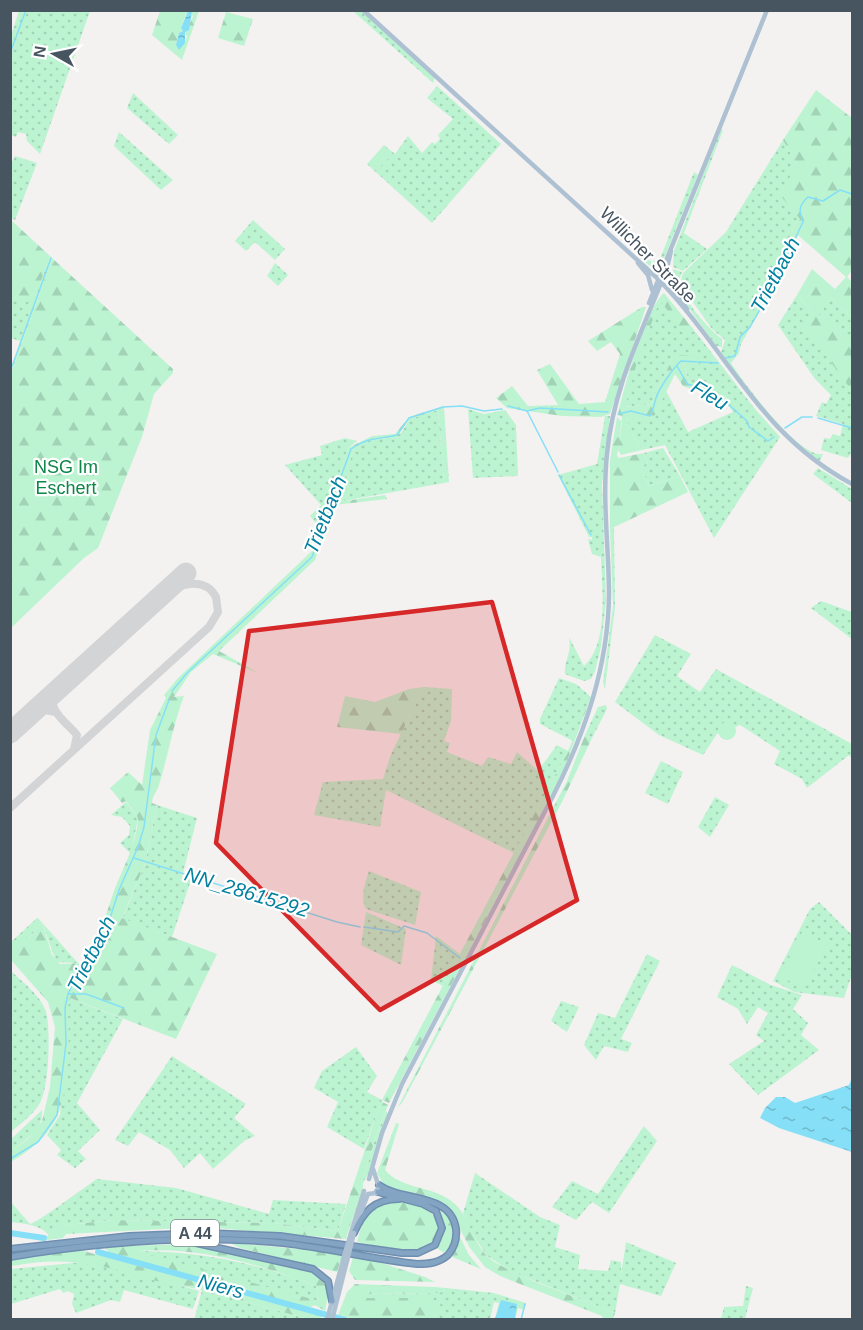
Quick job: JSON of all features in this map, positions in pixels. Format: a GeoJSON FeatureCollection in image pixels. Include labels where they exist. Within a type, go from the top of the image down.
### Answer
{"type":"FeatureCollection","features":[{"type":"Feature","properties":{"kind":"highway"},"geometry":{"type":"LineString","coordinates":[[379,1189],[407,1199]]}},
{"type":"Feature","properties":{"kind":"highway","name":"A 44"},"geometry":{"type":"LineString","coordinates":[[10,1257],[99,1245],[177,1240],[280,1243],[357,1253],[414,1264],[433,1263],[450,1253],[456,1241],[456,1227],[450,1214],[433,1202],[379,1189]]}},
{"type":"Feature","properties":{"kind":"highway"},"geometry":{"type":"LineString","coordinates":[[352,1233],[364,1214],[376,1204],[388,1199],[407,1199]]}},
{"type":"Feature","properties":{"kind":"highway","name":"A 44"},"geometry":{"type":"LineString","coordinates":[[10,1249],[129,1236],[223,1233],[310,1239],[402,1253],[418,1253],[430,1249],[438,1242],[442,1232],[441,1221],[435,1211],[407,1199]]}},
{"type":"Feature","properties":{"kind":"highway"},"geometry":{"type":"LineString","coordinates":[[177,1240],[237,1250],[313,1269],[328,1281],[333,1305]]}},
{"type":"Feature","properties":{"kind":"main road","name":"Willicher Straße"},"geometry":{"type":"LineString","coordinates":[[363,10],[659,280],[689,314],[758,407],[780,432],[819,464],[852,484]]}},
{"type":"Feature","properties":{"kind":"main road"},"geometry":{"type":"LineString","coordinates":[[327,1320],[366,1193],[364,1184],[369,1179],[388,1116],[554,796],[575,751],[592,705],[603,659],[608,614],[604,497],[614,407],[659,280],[767,10]]}},
{"type":"Feature","properties":{"kind":"main road"},"geometry":{"type":"LineString","coordinates":[[646,314],[652,292],[667,268],[671,251]]}},
{"type":"Feature","properties":{"kind":"main road"},"geometry":{"type":"LineString","coordinates":[[629,252],[648,275],[652,292]]}},
{"type":"Feature","properties":{"kind":"main road"},"geometry":{"type":"LineString","coordinates":[[667,268],[670,285],[689,314]]}},
{"type":"Feature","properties":{"kind":"main road"},"geometry":{"type":"LineString","coordinates":[[366,1193],[379,1189],[375,1180],[373,1163]]}},
{"type":"Feature","properties":{"kind":"main road"},"geometry":{"type":"LineString","coordinates":[[369,1179],[375,1180]]}},
{"type":"Feature","properties":{"kind":"main road"},"geometry":{"type":"LineString","coordinates":[[332,1320],[333,1305]]}},
{"type":"Feature","properties":{"kind":"highlighted area"},"geometry":{"type":"Polygon","coordinates":[[[492,602],[577,900],[380,1010],[216,843],[249,631],[492,602]]]}},
{"type":"Feature","properties":{"kind":"green space"},"geometry":{"type":"Polygon","coordinates":[[[19,11],[90,11],[40,154],[27,141],[26,134],[18,132],[16,137],[11,135],[11,35],[19,11]]]}},
{"type":"Feature","properties":{"kind":"green space"},"geometry":{"type":"Polygon","coordinates":[[[160,11],[191,11],[199,11],[182,60],[152,35],[160,11]],[[191,11],[186,14],[181,28],[183,31],[179,33],[177,41],[183,45],[187,37],[185,32],[193,17],[191,11]]]}},
{"type":"Feature","properties":{"kind":"green space"},"geometry":{"type":"Polygon","coordinates":[[[353,11],[361,11],[435,77],[433,83],[353,11]]]}},
{"type":"Feature","properties":{"kind":"green space"},"geometry":{"type":"Polygon","coordinates":[[[226,12],[253,19],[244,46],[218,38],[226,12]]]}},
{"type":"Feature","properties":{"kind":"green space"},"geometry":{"type":"Polygon","coordinates":[[[437,86],[501,144],[432,223],[367,164],[384,145],[395,154],[408,136],[422,153],[432,142],[435,144],[440,139],[438,135],[453,119],[427,98],[437,86]]]}},
{"type":"Feature","properties":{"kind":"green space"},"geometry":{"type":"Polygon","coordinates":[[[816,90],[852,118],[852,270],[847,277],[852,282],[852,318],[831,298],[818,313],[852,345],[852,391],[804,325],[813,313],[797,295],[812,269],[835,289],[846,277],[791,229],[800,219],[780,195],[797,164],[783,140],[816,90]]]}},
{"type":"Feature","properties":{"kind":"green space"},"geometry":{"type":"Polygon","coordinates":[[[133,93],[178,135],[169,144],[127,108],[133,93]]]}},
{"type":"Feature","properties":{"kind":"green space"},"geometry":{"type":"Polygon","coordinates":[[[721,129],[723,130],[684,233],[707,249],[683,271],[673,267],[674,251],[721,129]]]}},
{"type":"Feature","properties":{"kind":"green space"},"geometry":{"type":"Polygon","coordinates":[[[119,132],[173,180],[161,190],[114,146],[119,132]]]}},
{"type":"Feature","properties":{"kind":"green space"},"geometry":{"type":"Polygon","coordinates":[[[783,140],[797,164],[800,219],[791,229],[798,235],[788,261],[741,344],[739,353],[731,363],[787,433],[813,452],[823,454],[820,461],[793,442],[765,412],[721,352],[725,340],[712,329],[680,284],[683,273],[726,232],[783,140]]]}},
{"type":"Feature","properties":{"kind":"green space"},"geometry":{"type":"Polygon","coordinates":[[[384,146],[393,154],[376,171],[368,164],[384,146]]]}},
{"type":"Feature","properties":{"kind":"green space"},"geometry":{"type":"Polygon","coordinates":[[[15,156],[37,163],[15,220],[11,218],[11,164],[15,156]]]}},
{"type":"Feature","properties":{"kind":"green space"},"geometry":{"type":"Polygon","coordinates":[[[694,172],[698,175],[665,256],[655,270],[640,258],[642,255],[652,262],[660,259],[694,172]]]}},
{"type":"Feature","properties":{"kind":"green space"},"geometry":{"type":"Polygon","coordinates":[[[11,220],[50,256],[33,303],[11,295],[11,220]]]}},
{"type":"Feature","properties":{"kind":"green space"},"geometry":{"type":"Polygon","coordinates":[[[253,220],[285,249],[275,260],[255,242],[246,251],[235,241],[253,220]]]}},
{"type":"Feature","properties":{"kind":"green space"},"geometry":{"type":"Polygon","coordinates":[[[50,256],[52,258],[11,374],[20,341],[11,338],[11,295],[33,302],[50,256]]]}},
{"type":"Feature","properties":{"kind":"green space","name":"NSG Im Eschert"},"geometry":{"type":"Polygon","coordinates":[[[52,258],[173,369],[173,373],[154,394],[142,437],[98,548],[84,558],[11,628],[11,374],[52,258]]]}},
{"type":"Feature","properties":{"kind":"green space"},"geometry":{"type":"Polygon","coordinates":[[[275,263],[288,275],[278,286],[267,276],[275,263]]]}},
{"type":"Feature","properties":{"kind":"green space"},"geometry":{"type":"Polygon","coordinates":[[[673,269],[682,272],[680,280],[686,298],[700,318],[722,339],[722,347],[716,346],[670,282],[673,281],[673,269]]]}},
{"type":"Feature","properties":{"kind":"green space"},"geometry":{"type":"Polygon","coordinates":[[[664,293],[694,330],[686,337],[660,300],[637,362],[625,407],[651,404],[672,359],[680,355],[699,356],[699,365],[684,364],[691,389],[683,386],[675,374],[654,417],[644,421],[627,417],[628,427],[642,450],[621,455],[618,450],[622,417],[618,415],[625,388],[643,332],[657,302],[664,293]]]}},
{"type":"Feature","properties":{"kind":"green space"},"geometry":{"type":"Polygon","coordinates":[[[797,295],[813,313],[852,391],[852,452],[848,458],[821,450],[824,438],[830,439],[833,434],[840,436],[843,424],[816,416],[822,402],[826,404],[831,395],[815,379],[778,325],[797,295]]]}},
{"type":"Feature","properties":{"kind":"green space"},"geometry":{"type":"Polygon","coordinates":[[[831,298],[852,318],[852,345],[817,313],[831,298]]]}},
{"type":"Feature","properties":{"kind":"green space"},"geometry":{"type":"Polygon","coordinates":[[[660,299],[686,336],[694,330],[755,409],[780,437],[714,538],[665,445],[642,450],[628,427],[627,416],[644,420],[654,417],[666,391],[688,432],[733,412],[728,405],[691,389],[684,364],[672,359],[651,404],[624,407],[636,362],[660,299]]]}},
{"type":"Feature","properties":{"kind":"green space"},"geometry":{"type":"Polygon","coordinates":[[[642,307],[646,307],[610,414],[601,417],[562,416],[507,408],[496,398],[512,386],[528,406],[558,405],[537,370],[550,364],[579,404],[605,402],[620,354],[611,342],[597,351],[588,341],[642,307]]]}},
{"type":"Feature","properties":{"kind":"green space"},"geometry":{"type":"Polygon","coordinates":[[[444,406],[449,482],[444,483],[438,410],[410,419],[396,437],[372,439],[354,448],[338,502],[385,495],[387,499],[334,505],[315,560],[219,651],[258,673],[213,654],[191,672],[174,697],[184,696],[159,785],[152,801],[157,805],[145,864],[122,918],[217,954],[176,1039],[70,998],[66,1077],[60,1109],[44,1137],[11,1162],[11,1151],[28,1139],[42,1121],[50,1087],[55,1027],[48,1002],[11,960],[11,948],[20,939],[29,938],[42,922],[52,955],[60,964],[80,963],[100,939],[97,936],[131,849],[138,818],[126,801],[122,803],[110,788],[128,772],[142,785],[150,730],[166,698],[164,695],[178,678],[313,550],[348,448],[372,436],[395,434],[409,417],[444,406]]]}},
{"type":"Feature","properties":{"kind":"green space"},"geometry":{"type":"Polygon","coordinates":[[[468,409],[484,414],[505,410],[516,425],[518,476],[473,478],[468,409]]]}},
{"type":"Feature","properties":{"kind":"green space"},"geometry":{"type":"Polygon","coordinates":[[[438,410],[444,483],[337,502],[354,448],[372,439],[383,439],[401,433],[410,419],[438,410]]]}},
{"type":"Feature","properties":{"kind":"green space"},"geometry":{"type":"Polygon","coordinates":[[[605,416],[610,416],[602,484],[606,600],[601,647],[595,671],[591,679],[584,681],[565,674],[570,648],[569,637],[584,666],[592,657],[601,630],[603,599],[601,557],[592,554],[588,539],[592,540],[592,537],[589,537],[558,475],[597,464],[605,416]]]}},
{"type":"Feature","properties":{"kind":"green space"},"geometry":{"type":"Polygon","coordinates":[[[617,417],[622,422],[617,456],[619,458],[644,453],[648,463],[641,466],[649,486],[680,476],[688,492],[610,529],[610,460],[617,417]]]}},
{"type":"Feature","properties":{"kind":"green space"},"geometry":{"type":"Polygon","coordinates":[[[345,438],[357,441],[348,448],[321,529],[310,516],[321,505],[285,465],[322,455],[320,446],[345,438]]]}},
{"type":"Feature","properties":{"kind":"green space"},"geometry":{"type":"Polygon","coordinates":[[[663,448],[680,476],[649,486],[641,466],[648,463],[644,453],[663,448]]]}},
{"type":"Feature","properties":{"kind":"green space"},"geometry":{"type":"Polygon","coordinates":[[[818,468],[852,489],[852,503],[813,474],[818,468]]]}},
{"type":"Feature","properties":{"kind":"green space"},"geometry":{"type":"Polygon","coordinates":[[[614,527],[615,607],[605,689],[603,682],[613,606],[610,529],[614,527]]]}},
{"type":"Feature","properties":{"kind":"green space"},"geometry":{"type":"Polygon","coordinates":[[[821,601],[852,612],[852,639],[811,608],[821,601]]]}},
{"type":"Feature","properties":{"kind":"green space"},"geometry":{"type":"Polygon","coordinates":[[[655,635],[691,654],[677,676],[700,692],[716,669],[852,744],[852,759],[849,755],[807,788],[802,779],[774,764],[780,751],[740,725],[717,734],[703,755],[659,735],[615,702],[655,635]]]}},
{"type":"Feature","properties":{"kind":"green space"},"geometry":{"type":"Polygon","coordinates":[[[559,678],[576,684],[591,697],[573,741],[540,724],[540,719],[559,678]]]}},
{"type":"Feature","properties":{"kind":"green space"},"geometry":{"type":"Polygon","coordinates":[[[424,687],[452,689],[451,721],[444,741],[450,743],[447,752],[482,766],[488,757],[511,764],[517,752],[538,771],[557,745],[568,751],[514,853],[386,790],[380,827],[314,815],[323,782],[383,779],[391,754],[424,687]]]}},
{"type":"Feature","properties":{"kind":"green space"},"geometry":{"type":"Polygon","coordinates":[[[424,687],[401,734],[337,727],[345,696],[375,702],[409,689],[424,687]]]}},
{"type":"Feature","properties":{"kind":"green space"},"geometry":{"type":"Polygon","coordinates":[[[591,697],[562,775],[389,1103],[382,1100],[568,751],[591,697]]]}},
{"type":"Feature","properties":{"kind":"green space"},"geometry":{"type":"Polygon","coordinates":[[[606,705],[607,709],[592,738],[585,735],[598,707],[606,705]]]}},
{"type":"Feature","properties":{"kind":"green space"},"geometry":{"type":"Polygon","coordinates":[[[723,722],[731,722],[736,727],[734,738],[723,740],[718,735],[718,727],[723,722]]]}},
{"type":"Feature","properties":{"kind":"green space"},"geometry":{"type":"Polygon","coordinates":[[[585,735],[592,738],[562,802],[398,1107],[567,781],[585,735]]]}},
{"type":"Feature","properties":{"kind":"green space"},"geometry":{"type":"Polygon","coordinates":[[[661,761],[683,772],[668,804],[645,793],[661,761]]]}},
{"type":"Feature","properties":{"kind":"green space"},"geometry":{"type":"Polygon","coordinates":[[[715,797],[729,805],[710,837],[698,827],[715,797]]]}},
{"type":"Feature","properties":{"kind":"green space"},"geometry":{"type":"Polygon","coordinates":[[[126,802],[138,818],[131,854],[120,843],[129,835],[130,826],[122,817],[111,815],[126,802]]]}},
{"type":"Feature","properties":{"kind":"green space"},"geometry":{"type":"Polygon","coordinates":[[[157,805],[197,818],[182,877],[191,880],[172,937],[122,919],[145,864],[157,805]]]}},
{"type":"Feature","properties":{"kind":"green space"},"geometry":{"type":"Polygon","coordinates":[[[369,871],[421,892],[415,925],[366,909],[363,895],[369,871]]]}},
{"type":"Feature","properties":{"kind":"green space"},"geometry":{"type":"Polygon","coordinates":[[[819,902],[852,935],[852,974],[844,998],[794,992],[773,981],[810,909],[819,902]]]}},
{"type":"Feature","properties":{"kind":"green space"},"geometry":{"type":"Polygon","coordinates":[[[366,912],[406,929],[401,965],[361,945],[366,912]]]}},
{"type":"Feature","properties":{"kind":"green space"},"geometry":{"type":"Polygon","coordinates":[[[37,918],[42,922],[29,938],[20,940],[11,948],[11,942],[37,918]]]}},
{"type":"Feature","properties":{"kind":"green space"},"geometry":{"type":"Polygon","coordinates":[[[42,923],[78,963],[56,962],[42,923]]]}},
{"type":"Feature","properties":{"kind":"green space"},"geometry":{"type":"Polygon","coordinates":[[[802,932],[827,944],[804,989],[780,976],[802,932]]]}},
{"type":"Feature","properties":{"kind":"green space"},"geometry":{"type":"Polygon","coordinates":[[[436,936],[460,954],[443,986],[431,980],[436,936]]]}},
{"type":"Feature","properties":{"kind":"green space"},"geometry":{"type":"Polygon","coordinates":[[[647,954],[660,961],[621,1039],[632,1043],[628,1052],[604,1046],[596,1060],[584,1045],[598,1013],[615,1018],[647,954]]]}},
{"type":"Feature","properties":{"kind":"green space"},"geometry":{"type":"Polygon","coordinates":[[[732,965],[771,985],[802,995],[793,1009],[808,1023],[801,1035],[819,1050],[758,1095],[729,1064],[764,1041],[756,1035],[768,1013],[758,1007],[747,1024],[738,1009],[717,997],[732,965]]]}},
{"type":"Feature","properties":{"kind":"green space"},"geometry":{"type":"Polygon","coordinates":[[[10,970],[36,994],[44,1006],[48,1020],[49,1044],[47,1072],[40,1103],[11,1132],[10,970]]]}},
{"type":"Feature","properties":{"kind":"green space"},"geometry":{"type":"Polygon","coordinates":[[[70,998],[123,1019],[77,1103],[100,1130],[78,1151],[86,1159],[75,1168],[57,1155],[61,1150],[47,1135],[60,1115],[68,1045],[67,1008],[70,998]]]}},
{"type":"Feature","properties":{"kind":"green space"},"geometry":{"type":"Polygon","coordinates":[[[561,1001],[579,1007],[567,1032],[551,1021],[561,1001]]]}},
{"type":"Feature","properties":{"kind":"green space"},"geometry":{"type":"Polygon","coordinates":[[[356,1047],[377,1076],[367,1092],[382,1100],[364,1149],[327,1127],[338,1102],[314,1088],[322,1071],[356,1047]]]}},
{"type":"Feature","properties":{"kind":"green space"},"geometry":{"type":"Polygon","coordinates":[[[172,1056],[246,1104],[234,1118],[255,1136],[244,1141],[213,1169],[200,1153],[184,1168],[170,1150],[139,1132],[128,1146],[115,1140],[172,1056]]]}},
{"type":"Feature","properties":{"kind":"green space"},"geometry":{"type":"Polygon","coordinates":[[[381,1101],[388,1105],[375,1139],[346,1239],[204,1227],[66,1234],[63,1238],[47,1240],[46,1237],[58,1226],[112,1220],[273,1223],[338,1231],[381,1101]]]}},
{"type":"Feature","properties":{"kind":"green space"},"geometry":{"type":"Polygon","coordinates":[[[42,1110],[42,1117],[36,1129],[11,1151],[10,1140],[42,1110]]]}},
{"type":"Feature","properties":{"kind":"green space"},"geometry":{"type":"Polygon","coordinates":[[[386,1111],[388,1113],[347,1235],[375,1139],[386,1111]]]}},
{"type":"Feature","properties":{"kind":"green space"},"geometry":{"type":"Polygon","coordinates":[[[396,1123],[399,1124],[385,1170],[400,1181],[442,1195],[456,1205],[480,1247],[494,1261],[526,1278],[615,1313],[613,1319],[603,1319],[602,1316],[500,1276],[485,1267],[470,1248],[449,1209],[437,1201],[385,1187],[377,1173],[396,1123]]]}},
{"type":"Feature","properties":{"kind":"green space"},"geometry":{"type":"Polygon","coordinates":[[[644,1126],[657,1141],[609,1213],[592,1202],[576,1220],[552,1207],[572,1181],[598,1194],[644,1126]]]}},
{"type":"Feature","properties":{"kind":"green space"},"geometry":{"type":"Polygon","coordinates":[[[475,1173],[540,1217],[560,1225],[555,1247],[580,1255],[578,1269],[608,1271],[611,1260],[621,1262],[621,1275],[626,1242],[676,1263],[661,1296],[620,1284],[615,1313],[510,1271],[486,1255],[469,1228],[463,1213],[475,1173]]]}},
{"type":"Feature","properties":{"kind":"green space"},"geometry":{"type":"Polygon","coordinates":[[[97,1179],[176,1188],[269,1214],[273,1200],[346,1204],[338,1231],[273,1223],[112,1220],[58,1226],[49,1235],[36,1227],[11,1222],[10,1201],[30,1224],[97,1179]]]}},
{"type":"Feature","properties":{"kind":"green space"},"geometry":{"type":"Polygon","coordinates":[[[394,1200],[418,1204],[434,1216],[440,1231],[433,1241],[425,1247],[404,1251],[357,1242],[368,1214],[378,1206],[394,1200]]]}},
{"type":"Feature","properties":{"kind":"green space"},"geometry":{"type":"Polygon","coordinates":[[[441,1209],[449,1219],[453,1231],[452,1243],[444,1253],[437,1248],[443,1232],[441,1209]]]}},
{"type":"Feature","properties":{"kind":"green space"},"geometry":{"type":"Polygon","coordinates":[[[460,1237],[469,1255],[481,1269],[450,1256],[460,1237]]]}},
{"type":"Feature","properties":{"kind":"green space"},"geometry":{"type":"Polygon","coordinates":[[[230,1243],[343,1253],[337,1272],[240,1248],[230,1243]]]}},
{"type":"Feature","properties":{"kind":"green space"},"geometry":{"type":"Polygon","coordinates":[[[183,1244],[207,1246],[315,1272],[323,1280],[327,1289],[325,1311],[315,1305],[309,1308],[134,1260],[109,1252],[104,1247],[183,1244]],[[159,1250],[136,1251],[319,1301],[316,1286],[273,1271],[228,1258],[159,1250]]]}},
{"type":"Feature","properties":{"kind":"green space"},"geometry":{"type":"Polygon","coordinates":[[[80,1250],[321,1316],[321,1319],[308,1319],[202,1290],[127,1275],[124,1271],[93,1265],[55,1261],[11,1266],[11,1260],[80,1250]]]}},
{"type":"Feature","properties":{"kind":"green space"},"geometry":{"type":"Polygon","coordinates":[[[133,1251],[204,1256],[271,1270],[316,1286],[319,1302],[133,1251]]]}},
{"type":"Feature","properties":{"kind":"green space"},"geometry":{"type":"Polygon","coordinates":[[[354,1254],[435,1282],[355,1280],[349,1271],[354,1254]]]}},
{"type":"Feature","properties":{"kind":"green space"},"geometry":{"type":"Polygon","coordinates":[[[94,1261],[199,1291],[193,1309],[124,1290],[120,1302],[111,1300],[76,1313],[72,1304],[74,1294],[68,1291],[63,1293],[60,1289],[11,1304],[11,1269],[94,1261]]]}},
{"type":"Feature","properties":{"kind":"green space"},"geometry":{"type":"Polygon","coordinates":[[[355,1284],[446,1288],[440,1293],[361,1294],[361,1298],[422,1298],[441,1303],[435,1319],[354,1319],[338,1315],[347,1292],[355,1284]]]}},
{"type":"Feature","properties":{"kind":"green space"},"geometry":{"type":"Polygon","coordinates":[[[746,1286],[753,1288],[745,1319],[721,1319],[724,1307],[743,1306],[746,1286]]]}},
{"type":"Feature","properties":{"kind":"green space"},"geometry":{"type":"Polygon","coordinates":[[[446,1288],[494,1293],[526,1303],[524,1310],[518,1308],[515,1319],[495,1319],[499,1303],[494,1302],[490,1319],[435,1319],[440,1303],[422,1298],[361,1298],[361,1294],[440,1293],[446,1288]]]}},
{"type":"Feature","properties":{"kind":"green space"},"geometry":{"type":"Polygon","coordinates":[[[202,1290],[308,1319],[194,1320],[202,1290]]]}},
{"type":"Feature","properties":{"kind":"water"},"geometry":{"type":"Polygon","coordinates":[[[188,11],[192,12],[189,30],[185,32],[185,43],[179,50],[176,45],[179,33],[183,31],[181,28],[188,11]]]}},
{"type":"Feature","properties":{"kind":"water"},"geometry":{"type":"Polygon","coordinates":[[[852,1078],[852,1152],[779,1128],[760,1118],[765,1108],[776,1097],[785,1097],[795,1103],[849,1085],[852,1078]]]}},
{"type":"Feature","properties":{"kind":"water"},"geometry":{"type":"Polygon","coordinates":[[[501,1300],[517,1304],[515,1319],[495,1319],[501,1300]]]}},
{"type":"Feature","properties":{"kind":"waterway"},"geometry":{"type":"LineString","coordinates":[[10,53],[26,10]]}},
{"type":"Feature","properties":{"kind":"waterway","name":"Trietbach"},"geometry":{"type":"LineString","coordinates":[[725,358],[735,356],[740,337],[750,327],[766,299],[803,222],[800,212],[802,203],[808,197],[823,201],[840,190],[852,194]]}},
{"type":"Feature","properties":{"kind":"waterway"},"geometry":{"type":"LineString","coordinates":[[10,372],[51,258]]}},
{"type":"Feature","properties":{"kind":"waterway","name":"Trietbach"},"geometry":{"type":"LineString","coordinates":[[618,414],[631,411],[650,416],[660,389],[681,361],[718,363]]}},
{"type":"Feature","properties":{"kind":"waterway","name":"Fleu"},"geometry":{"type":"LineString","coordinates":[[677,366],[687,384],[701,388],[728,404],[747,421],[749,427],[768,441],[774,437]]}},
{"type":"Feature","properties":{"kind":"waterway","name":"Trietbach"},"geometry":{"type":"LineString","coordinates":[[172,691],[187,673],[312,557],[351,449],[368,440],[397,435],[409,418],[443,407],[462,406],[484,411],[502,409]]}},
{"type":"Feature","properties":{"kind":"waterway","name":"Trietbach"},"geometry":{"type":"LineString","coordinates":[[508,406],[527,411],[540,408],[608,412]]}},
{"type":"Feature","properties":{"kind":"waterway"},"geometry":{"type":"LineString","coordinates":[[527,411],[558,472]]}},
{"type":"Feature","properties":{"kind":"waterway","name":"Fleu"},"geometry":{"type":"LineString","coordinates":[[785,428],[802,417],[812,417]]}},
{"type":"Feature","properties":{"kind":"waterway","name":"Fleu"},"geometry":{"type":"LineString","coordinates":[[818,418],[852,428]]}},
{"type":"Feature","properties":{"kind":"waterway"},"geometry":{"type":"LineString","coordinates":[[559,475],[591,535]]}},
{"type":"Feature","properties":{"kind":"waterway","name":"Trietbach"},"geometry":{"type":"LineString","coordinates":[[10,1159],[38,1142],[57,1115],[66,1044],[65,1008],[68,994],[75,979],[104,937],[119,890],[138,847],[144,827],[156,735],[169,700]]}},
{"type":"Feature","properties":{"kind":"waterway","name":"NN_28615292"},"geometry":{"type":"LineString","coordinates":[[134,858],[337,922],[360,927]]}},
{"type":"Feature","properties":{"kind":"waterway","name":"NN_28615292"},"geometry":{"type":"LineString","coordinates":[[364,927],[398,932],[404,926],[427,933],[460,958]]}},
{"type":"Feature","properties":{"kind":"waterway"},"geometry":{"type":"LineString","coordinates":[[68,994],[86,994],[124,1008]]}},
{"type":"Feature","properties":{"kind":"waterway","name":"Niers"},"geometry":{"type":"LineString","coordinates":[[10,1233],[44,1238]]}},
{"type":"Feature","properties":{"kind":"waterway","name":"Niers"},"geometry":{"type":"LineString","coordinates":[[98,1252],[345,1320]]}},
{"type":"Feature","properties":{"kind":"waterway"},"geometry":{"type":"LineString","coordinates":[[521,1320],[525,1304]]}},
{"type":"Feature","properties":{"kind":"taxiway"},"geometry":{"type":"LineString","coordinates":[[10,808],[209,627],[218,612],[216,597],[205,586],[183,585],[161,595]]}},
{"type":"Feature","properties":{"kind":"taxiway"},"geometry":{"type":"LineString","coordinates":[[55,692],[53,698],[55,710],[77,735],[74,749]]}},
{"type":"Feature","properties":{"kind":"taxiway"},"geometry":{"type":"LineString","coordinates":[[31,715],[41,709],[55,712]]}},
{"type":"Feature","properties":{"kind":"runway"},"geometry":{"type":"LineString","coordinates":[[10,733],[186,573]]}}]}
